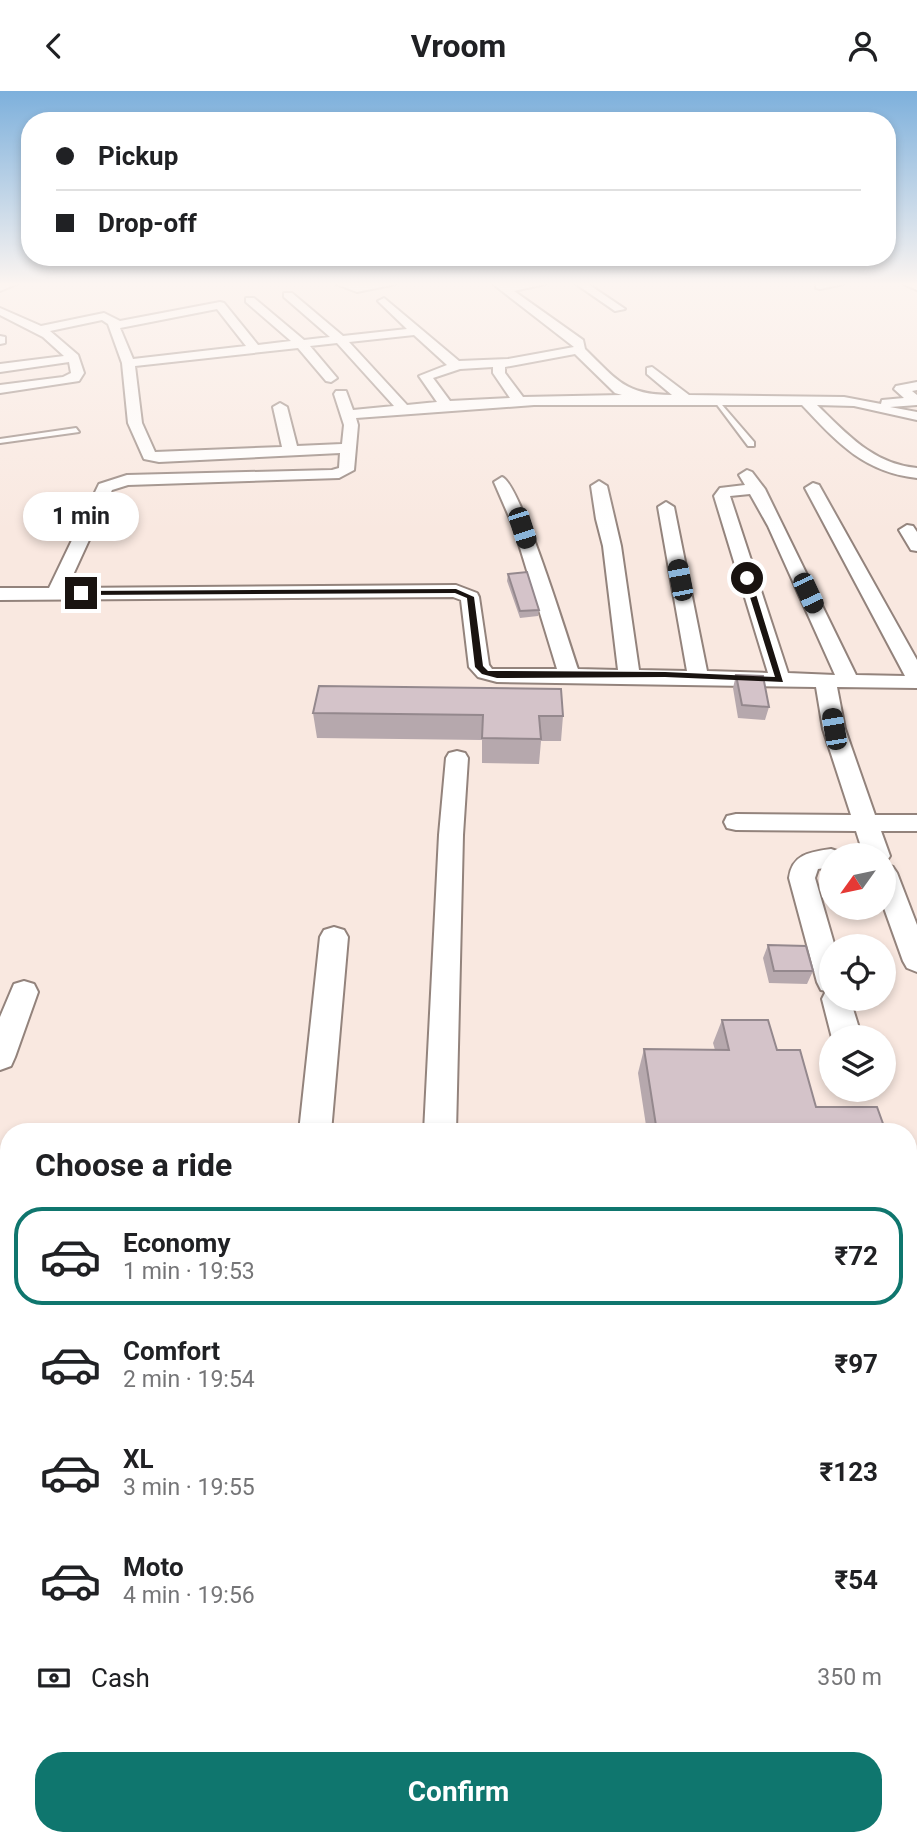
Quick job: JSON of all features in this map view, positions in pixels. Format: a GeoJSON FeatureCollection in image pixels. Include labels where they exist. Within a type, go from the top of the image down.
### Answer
{"type":"FeatureCollection","features":[{"type":"Feature","properties":{"kind":"street"},"geometry":{"type":"LineString","coordinates":[[0,389],[74,379],[78,373],[76,366]]}},
{"type":"Feature","properties":{"kind":"street"},"geometry":{"type":"LineString","coordinates":[[130,366],[136,379],[135,423],[149,456],[349,448]]}},
{"type":"Feature","properties":{"kind":"street"},"geometry":{"type":"LineString","coordinates":[[315,366],[331,378]]}},
{"type":"Feature","properties":{"kind":"street"},"geometry":{"type":"LineString","coordinates":[[365,366],[403,408]]}},
{"type":"Feature","properties":{"kind":"street"},"geometry":{"type":"LineString","coordinates":[[446,406],[425,376],[456,366]]}},
{"type":"Feature","properties":{"kind":"street"},"geometry":{"type":"LineString","coordinates":[[499,366],[499,373],[520,402]]}},
{"type":"Feature","properties":{"kind":"street"},"geometry":{"type":"LineString","coordinates":[[595,366],[620,390],[650,399]]}},
{"type":"Feature","properties":{"kind":"street"},"geometry":{"type":"LineString","coordinates":[[652,371],[685,399]]}},
{"type":"Feature","properties":{"kind":"street"},"geometry":{"type":"LineString","coordinates":[[349,415],[403,408],[520,402],[650,399],[916,401],[901,389],[917,386]]}},
{"type":"Feature","properties":{"kind":"street"},"geometry":{"type":"LineString","coordinates":[[56,593],[105,487],[114,482],[127,479],[334,475],[346,471],[349,415],[341,394]]}},
{"type":"Feature","properties":{"kind":"street"},"geometry":{"type":"LineString","coordinates":[[807,402],[855,450],[872,462],[893,471],[917,473]]}},
{"type":"Feature","properties":{"kind":"street"},"geometry":{"type":"LineString","coordinates":[[860,402],[890,411],[917,415]]}},
{"type":"Feature","properties":{"kind":"street"},"geometry":{"type":"LineString","coordinates":[[281,407],[290,449]]}},
{"type":"Feature","properties":{"kind":"street"},"geometry":{"type":"LineString","coordinates":[[890,411],[908,432]]}},
{"type":"Feature","properties":{"kind":"street"},"geometry":{"type":"LineString","coordinates":[[502,482],[522,528],[569,674]]}},
{"type":"Feature","properties":{"kind":"street"},"geometry":{"type":"LineString","coordinates":[[780,680],[722,496],[726,491],[752,482],[849,682]]}},
{"type":"Feature","properties":{"kind":"street"},"geometry":{"type":"LineString","coordinates":[[599,486],[604,519],[612,546],[629,675]]}},
{"type":"Feature","properties":{"kind":"street"},"geometry":{"type":"LineString","coordinates":[[0,594],[456,591],[470,597],[479,667],[485,673],[698,676],[825,682],[917,680],[813,488]]}},
{"type":"Feature","properties":{"kind":"street"},"geometry":{"type":"LineString","coordinates":[[666,507],[698,676]]}},
{"type":"Feature","properties":{"kind":"street"},"geometry":{"type":"LineString","coordinates":[[907,530],[917,546]]}},
{"type":"Feature","properties":{"kind":"street"},"geometry":{"type":"LineString","coordinates":[[825,682],[834,729],[873,843]]}},
{"type":"Feature","properties":{"kind":"street"},"geometry":{"type":"LineString","coordinates":[[440,1123],[451,835],[457,758]]}},
{"type":"Feature","properties":{"kind":"street"},"geometry":{"type":"LineString","coordinates":[[736,822],[917,823]]}},
{"type":"Feature","properties":{"kind":"street"},"geometry":{"type":"LineString","coordinates":[[819,860],[811,861],[803,868],[802,878],[819,939]]}},
{"type":"Feature","properties":{"kind":"street"},"geometry":{"type":"LineString","coordinates":[[896,905],[917,961]]}},
{"type":"Feature","properties":{"kind":"street"},"geometry":{"type":"LineString","coordinates":[[316,1123],[334,937]]}},
{"type":"Feature","properties":{"kind":"street"},"geometry":{"type":"LineString","coordinates":[[0,1057],[24,992]]}},
{"type":"Feature","properties":{"kind":"lane"},"geometry":{"type":"LineString","coordinates":[[714,399],[751,445]]}},
{"type":"Feature","properties":{"kind":"lane"},"geometry":{"type":"LineString","coordinates":[[0,441],[76,430]]}},
{"type":"Feature","properties":{"kind":"building"},"geometry":{"type":"Polygon","coordinates":[[[527,572],[539,610],[520,611],[508,574],[527,572]]]}},
{"type":"Feature","properties":{"kind":"building"},"geometry":{"type":"Polygon","coordinates":[[[736,675],[763,676],[769,707],[742,705],[736,675]]]}},
{"type":"Feature","properties":{"kind":"building"},"geometry":{"type":"Polygon","coordinates":[[[319,686],[561,689],[563,716],[539,716],[541,739],[482,738],[483,715],[313,713],[319,686]]]}},
{"type":"Feature","properties":{"kind":"building"},"geometry":{"type":"Polygon","coordinates":[[[768,945],[806,946],[813,971],[774,971],[768,945]]]}},
{"type":"Feature","properties":{"kind":"building"},"geometry":{"type":"Polygon","coordinates":[[[722,1020],[768,1020],[777,1050],[800,1050],[816,1107],[877,1107],[883,1123],[656,1123],[644,1049],[729,1050],[722,1020]]]}},
{"type":"Feature","properties":{"kind":"route"},"geometry":{"type":"LineString","coordinates":[[81,593],[456,591],[464,592],[470,597],[479,667],[485,673],[665,675],[780,680],[747,578]]}}]}
